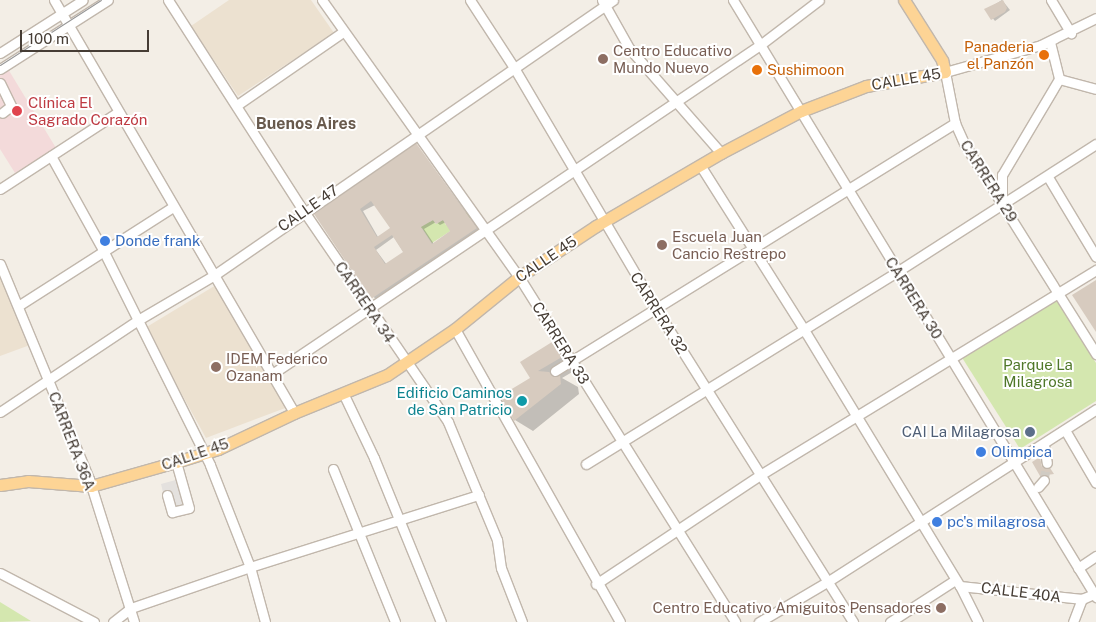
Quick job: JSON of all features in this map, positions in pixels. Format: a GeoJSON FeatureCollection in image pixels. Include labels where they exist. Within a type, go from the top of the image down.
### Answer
{"type":"FeatureCollection","features":[{"type":"Feature","properties":{"kind":"main road","name":"CARRERA 29"},"geometry":{"type":"LineString","coordinates":[[904,0],[942,60],[945,72]]}},
{"type":"Feature","properties":{"kind":"main road","name":"CALLE 45"},"geometry":{"type":"LineString","coordinates":[[0,485],[28,481],[91,486],[205,453],[294,413],[344,395],[406,363],[455,329],[519,277],[603,222],[721,153],[801,111],[866,86],[945,72]]}},
{"type":"Feature","properties":{"kind":"street"},"geometry":{"type":"LineString","coordinates":[[54,0],[294,413]]}},
{"type":"Feature","properties":{"kind":"street"},"geometry":{"type":"LineString","coordinates":[[0,54],[83,0]]}},
{"type":"Feature","properties":{"kind":"street"},"geometry":{"type":"LineString","coordinates":[[0,69],[108,0]]}},
{"type":"Feature","properties":{"kind":"street","name":"CARRERA 34"},"geometry":{"type":"LineString","coordinates":[[168,0],[303,210],[448,422],[480,495],[522,622]]}},
{"type":"Feature","properties":{"kind":"street","name":"CARRERA 32"},"geometry":{"type":"LineString","coordinates":[[470,0],[513,66],[572,170],[656,309],[853,622]]}},
{"type":"Feature","properties":{"kind":"street","name":"CARRERA 30"},"geometry":{"type":"LineString","coordinates":[[733,0],[801,111],[847,192],[952,357],[1095,596]]}},
{"type":"Feature","properties":{"kind":"street"},"geometry":{"type":"LineString","coordinates":[[1051,0],[1071,33]]}},
{"type":"Feature","properties":{"kind":"street","name":"CARRERA 33"},"geometry":{"type":"LineString","coordinates":[[324,1],[343,32],[519,277],[622,441],[676,532],[735,622]]}},
{"type":"Feature","properties":{"kind":"street"},"geometry":{"type":"LineString","coordinates":[[272,374],[674,100],[760,44],[815,1]]}},
{"type":"Feature","properties":{"kind":"street"},"geometry":{"type":"LineString","coordinates":[[607,2],[629,48],[721,153]]}},
{"type":"Feature","properties":{"kind":"street","name":"CALLE 47"},"geometry":{"type":"LineString","coordinates":[[0,412],[138,320],[213,276],[303,210],[417,134],[607,2]]}},
{"type":"Feature","properties":{"kind":"street","name":"CALLE 45"},"geometry":{"type":"LineString","coordinates":[[945,72],[1050,42],[1071,33],[1096,18]]}},
{"type":"Feature","properties":{"kind":"street"},"geometry":{"type":"LineString","coordinates":[[237,105],[343,32]]}},
{"type":"Feature","properties":{"kind":"street"},"geometry":{"type":"LineString","coordinates":[[1002,203],[1002,175],[1059,79],[1050,42]]}},
{"type":"Feature","properties":{"kind":"street","name":"CARRERA 29"},"geometry":{"type":"LineString","coordinates":[[945,72],[955,123],[982,174],[1096,354]]}},
{"type":"Feature","properties":{"kind":"street"},"geometry":{"type":"LineString","coordinates":[[1059,79],[1096,89]]}},
{"type":"Feature","properties":{"kind":"street"},"geometry":{"type":"LineString","coordinates":[[1,86],[11,106],[2,113]]}},
{"type":"Feature","properties":{"kind":"street"},"geometry":{"type":"LineString","coordinates":[[0,189],[118,112]]}},
{"type":"Feature","properties":{"kind":"street"},"geometry":{"type":"LineString","coordinates":[[555,371],[847,192],[955,123]]}},
{"type":"Feature","properties":{"kind":"street"},"geometry":{"type":"LineString","coordinates":[[586,464],[803,328],[898,271],[1002,203],[1048,177],[1096,144]]}},
{"type":"Feature","properties":{"kind":"street"},"geometry":{"type":"LineString","coordinates":[[51,156],[103,250],[205,453],[250,566],[266,622]]}},
{"type":"Feature","properties":{"kind":"street"},"geometry":{"type":"LineString","coordinates":[[700,165],[803,328],[958,583],[978,622]]}},
{"type":"Feature","properties":{"kind":"street"},"geometry":{"type":"LineString","coordinates":[[1048,177],[1096,257]]}},
{"type":"Feature","properties":{"kind":"street"},"geometry":{"type":"LineString","coordinates":[[18,306],[173,207]]}},
{"type":"Feature","properties":{"kind":"street","name":"CARRERA 36A"},"geometry":{"type":"LineString","coordinates":[[0,264],[91,486],[134,622]]}},
{"type":"Feature","properties":{"kind":"street"},"geometry":{"type":"LineString","coordinates":[[596,584],[760,475],[1057,292],[1096,270]]}},
{"type":"Feature","properties":{"kind":"street"},"geometry":{"type":"LineString","coordinates":[[455,329],[533,463],[596,584],[620,622]]}},
{"type":"Feature","properties":{"kind":"street"},"geometry":{"type":"LineString","coordinates":[[344,395],[374,458],[441,622]]}},
{"type":"Feature","properties":{"kind":"street"},"geometry":{"type":"LineString","coordinates":[[759,622],[921,523],[1044,445],[1096,409]]}},
{"type":"Feature","properties":{"kind":"street"},"geometry":{"type":"LineString","coordinates":[[1064,430],[1096,483]]}},
{"type":"Feature","properties":{"kind":"street"},"geometry":{"type":"LineString","coordinates":[[1044,445],[1047,463]]}},
{"type":"Feature","properties":{"kind":"street"},"geometry":{"type":"LineString","coordinates":[[167,495],[172,512],[189,508],[176,462]]}},
{"type":"Feature","properties":{"kind":"street"},"geometry":{"type":"LineString","coordinates":[[333,468],[362,533],[394,622]]}},
{"type":"Feature","properties":{"kind":"street"},"geometry":{"type":"LineString","coordinates":[[113,622],[131,608],[250,566],[399,522],[480,495]]}},
{"type":"Feature","properties":{"kind":"street"},"geometry":{"type":"LineString","coordinates":[[1078,568],[1096,556]]}},
{"type":"Feature","properties":{"kind":"street"},"geometry":{"type":"LineString","coordinates":[[0,573],[94,622]]}},
{"type":"Feature","properties":{"kind":"street"},"geometry":{"type":"LineString","coordinates":[[890,622],[958,583]]}},
{"type":"Feature","properties":{"kind":"street","name":"CALLE 40A"},"geometry":{"type":"LineString","coordinates":[[958,583],[1082,599]]}},
{"type":"Feature","properties":{"kind":"street"},"geometry":{"type":"LineString","coordinates":[[1073,622],[1082,599],[1095,596]]}},
{"type":"Feature","properties":{"kind":"shaded area"},"geometry":{"type":"Polygon","coordinates":[[[229,0],[311,0],[334,33],[238,96],[191,26],[229,0]]]}},
{"type":"Feature","properties":{"kind":"shaded area","name":"Clínica El Sagrado Corazón"},"geometry":{"type":"Polygon","coordinates":[[[8,69],[56,148],[15,173],[0,149],[0,74],[8,69]]]}},
{"type":"Feature","properties":{"kind":"shaded area"},"geometry":{"type":"Polygon","coordinates":[[[0,275],[30,345],[0,356],[0,275]]]}},
{"type":"Feature","properties":{"kind":"shaded area","name":"IDEM Federico Ozanam"},"geometry":{"type":"Polygon","coordinates":[[[216,285],[288,407],[206,438],[145,328],[216,285]]]}},
{"type":"Feature","properties":{"kind":"shaded area"},"geometry":{"type":"Polygon","coordinates":[[[183,478],[191,511],[169,517],[161,484],[183,478]]]}},
{"type":"Feature","properties":{"kind":"green space"},"geometry":{"type":"Polygon","coordinates":[[[468,211],[472,217],[432,243],[422,228],[417,231],[425,214],[430,222],[433,220],[436,224],[443,220],[446,225],[468,211]]]}},
{"type":"Feature","properties":{"kind":"green space","name":"Parque La Milagrosa"},"geometry":{"type":"Polygon","coordinates":[[[1055,297],[1096,363],[1096,401],[1020,449],[961,356],[1055,297]]]}},
{"type":"Feature","properties":{"kind":"green space"},"geometry":{"type":"Polygon","coordinates":[[[0,602],[31,621],[0,622],[0,602]]]}},
{"type":"Feature","properties":{"kind":"building"},"geometry":{"type":"Polygon","coordinates":[[[1003,0],[1007,8],[1005,12],[991,20],[984,9],[1003,0]]]}},
{"type":"Feature","properties":{"kind":"building"},"geometry":{"type":"Polygon","coordinates":[[[416,143],[477,228],[371,299],[314,214],[416,143]],[[371,201],[360,209],[377,237],[390,228],[371,201]],[[433,220],[421,227],[432,244],[450,231],[443,220],[436,224],[433,220]],[[392,235],[374,247],[385,264],[403,252],[392,235]]]}},
{"type":"Feature","properties":{"kind":"building"},"geometry":{"type":"Polygon","coordinates":[[[1096,280],[1096,332],[1072,295],[1096,280]]]}},
{"type":"Feature","properties":{"kind":"building","name":"Edificio Caminos de San Patricio"},"geometry":{"type":"Polygon","coordinates":[[[552,342],[562,357],[538,371],[549,372],[555,377],[560,375],[561,384],[514,421],[500,396],[530,378],[520,362],[552,342]]]}},
{"type":"Feature","properties":{"kind":"building"},"geometry":{"type":"Polygon","coordinates":[[[1040,457],[1042,467],[1050,468],[1054,474],[1040,476],[1032,462],[1040,457]]]}},
{"type":"Feature","properties":{"kind":"tunnel"},"geometry":{"type":"LineString","coordinates":[[1044,480],[1047,463]]}},
{"type":"Feature","properties":{"kind":"tram line"},"geometry":{"type":"LineString","coordinates":[[0,65],[101,0]]}},
{"type":"Feature","properties":{"kind":"place","name":"Panaderia el Panzón"},"geometry":{"type":"Point","coordinates":[1044,55]}},
{"type":"Feature","properties":{"kind":"place","name":"Centro Educativo Mundo Nuevo"},"geometry":{"type":"Point","coordinates":[603,59]}},
{"type":"Feature","properties":{"kind":"place","name":"Sushimoon"},"geometry":{"type":"Point","coordinates":[757,70]}},
{"type":"Feature","properties":{"kind":"place","name":"Clínica El Sagrado Corazón"},"geometry":{"type":"Point","coordinates":[17,111]}},
{"type":"Feature","properties":{"kind":"place","name":"Donde frank"},"geometry":{"type":"Point","coordinates":[105,241]}},
{"type":"Feature","properties":{"kind":"place","name":"Escuela Juan Cancio Restrepo"},"geometry":{"type":"Point","coordinates":[662,245]}},
{"type":"Feature","properties":{"kind":"place","name":"IDEM Federico Ozanam"},"geometry":{"type":"Point","coordinates":[216,367]}},
{"type":"Feature","properties":{"kind":"place","name":"Edificio Caminos de San Patricio"},"geometry":{"type":"Point","coordinates":[522,401]}},
{"type":"Feature","properties":{"kind":"place","name":"CAI La Milagrosa"},"geometry":{"type":"Point","coordinates":[1030,432]}},
{"type":"Feature","properties":{"kind":"place","name":"Olimpica"},"geometry":{"type":"Point","coordinates":[981,452]}},
{"type":"Feature","properties":{"kind":"place","name":"pc's milagrosa"},"geometry":{"type":"Point","coordinates":[937,522]}},
{"type":"Feature","properties":{"kind":"place","name":"Centro Educativo Amiguitos Pensadores"},"geometry":{"type":"Point","coordinates":[941,608]}},
{"type":"Feature","properties":{"kind":"district","name":"Buenos Aires"},"geometry":{"type":"Point","coordinates":[306,124]}}]}
